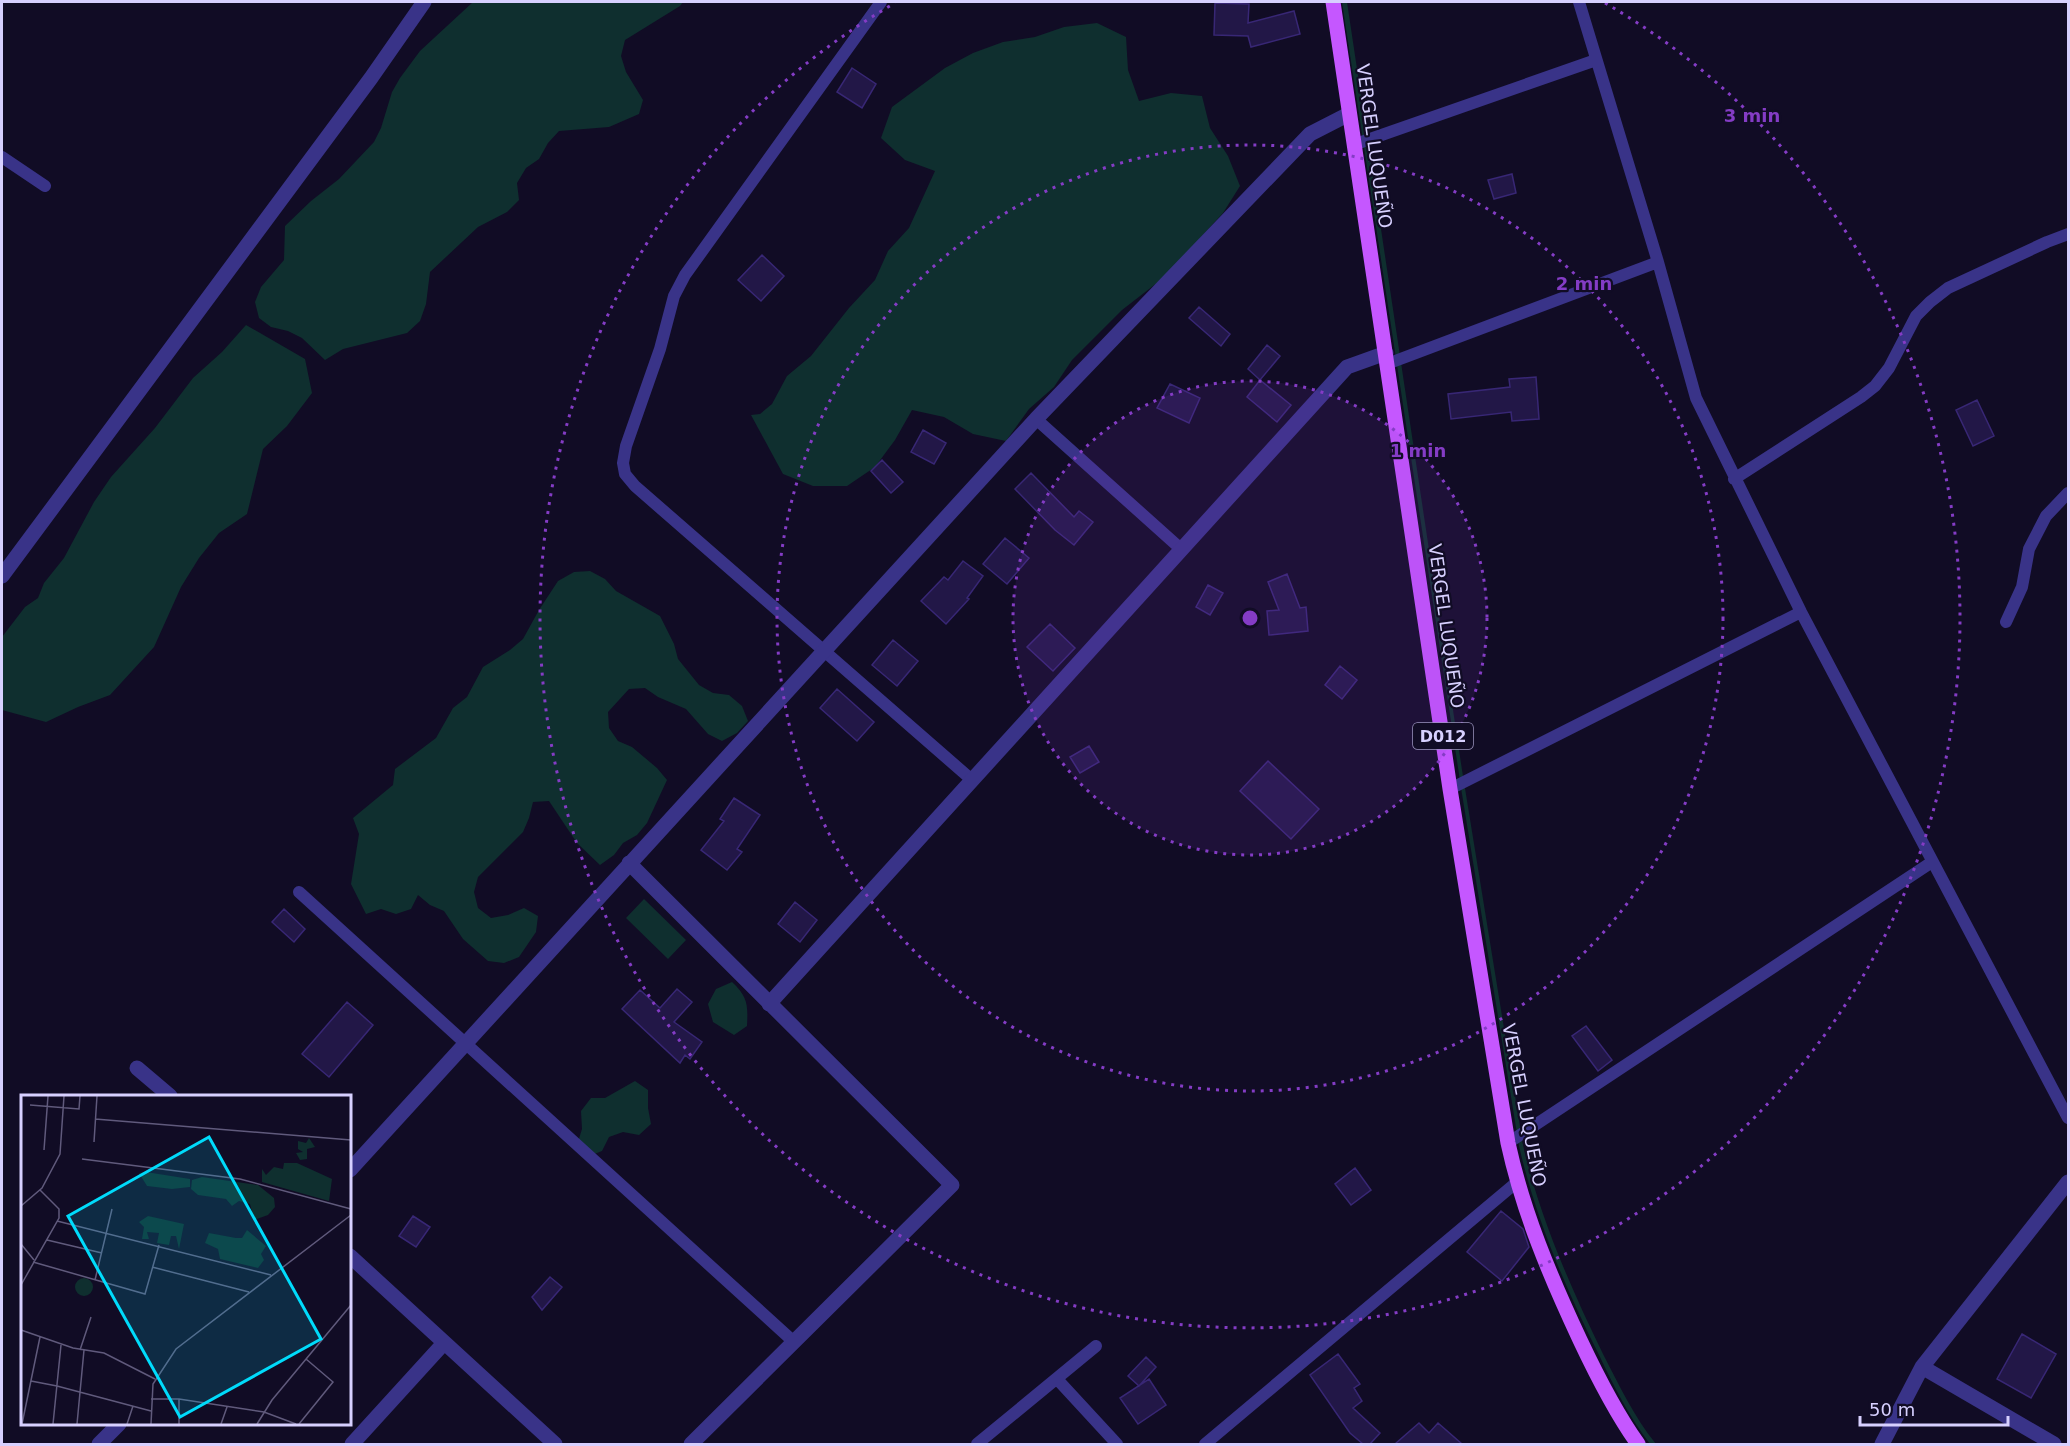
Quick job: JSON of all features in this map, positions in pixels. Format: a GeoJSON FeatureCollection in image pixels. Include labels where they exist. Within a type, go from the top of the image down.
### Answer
{"type":"FeatureCollection","features":[{"type":"Feature","properties":{"kind":"main road","name":"VERGEL LUQUEÑO"},"geometry":{"type":"LineString","coordinates":[[1333,2],[1450,789],[1516,1182],[1535,1239],[1563,1305],[1609,1398],[1638,1444]]}},
{"type":"Feature","properties":{"kind":"street"},"geometry":{"type":"LineString","coordinates":[[2,576],[365,87],[424,2]]}},
{"type":"Feature","properties":{"kind":"street"},"geometry":{"type":"LineString","coordinates":[[351,1169],[1036,419],[1310,134],[1349,114]]}},
{"type":"Feature","properties":{"kind":"street"},"geometry":{"type":"LineString","coordinates":[[769,1004],[1347,367],[1387,359]]}},
{"type":"Feature","properties":{"kind":"street"},"geometry":{"type":"LineString","coordinates":[[629,863],[952,1185],[691,1444]]}},
{"type":"Feature","properties":{"kind":"street"},"geometry":{"type":"LineString","coordinates":[[138,1068],[169,1095]]}},
{"type":"Feature","properties":{"kind":"street"},"geometry":{"type":"LineString","coordinates":[[1882,1444],[1922,1367],[2068,1182]]}},
{"type":"Feature","properties":{"kind":"street"},"geometry":{"type":"LineString","coordinates":[[351,1257],[555,1444]]}},
{"type":"Feature","properties":{"kind":"street"},"geometry":{"type":"LineString","coordinates":[[352,1444],[444,1343]]}},
{"type":"Feature","properties":{"kind":"street"},"geometry":{"type":"LineString","coordinates":[[1922,1367],[2054,1444]]}},
{"type":"Feature","properties":{"kind":"street"},"geometry":{"type":"LineString","coordinates":[[99,1444],[118,1425]]}},
{"type":"Feature","properties":{"kind":"lane"},"geometry":{"type":"LineString","coordinates":[[881,2],[685,275],[674,296],[660,349],[626,446],[623,463],[625,474],[635,486],[972,780]]}},
{"type":"Feature","properties":{"kind":"lane"},"geometry":{"type":"LineString","coordinates":[[1579,2],[1658,262],[1696,398],[1801,612],[2068,1118]]}},
{"type":"Feature","properties":{"kind":"lane"},"geometry":{"type":"LineString","coordinates":[[1353,145],[1596,60]]}},
{"type":"Feature","properties":{"kind":"lane"},"geometry":{"type":"LineString","coordinates":[[2,157],[45,186]]}},
{"type":"Feature","properties":{"kind":"lane"},"geometry":{"type":"LineString","coordinates":[[1734,479],[1875,386],[1889,368],[1916,316],[1948,288],[2068,234]]}},
{"type":"Feature","properties":{"kind":"lane"},"geometry":{"type":"LineString","coordinates":[[1387,359],[1658,262]]}},
{"type":"Feature","properties":{"kind":"lane"},"geometry":{"type":"LineString","coordinates":[[1036,419],[1181,549]]}},
{"type":"Feature","properties":{"kind":"lane"},"geometry":{"type":"LineString","coordinates":[[2006,622],[2022,587],[2029,549],[2046,516],[2068,493]]}},
{"type":"Feature","properties":{"kind":"lane"},"geometry":{"type":"LineString","coordinates":[[1450,789],[1801,612]]}},
{"type":"Feature","properties":{"kind":"lane"},"geometry":{"type":"LineString","coordinates":[[1508,1143],[1932,862]]}},
{"type":"Feature","properties":{"kind":"lane"},"geometry":{"type":"LineString","coordinates":[[299,892],[794,1342]]}},
{"type":"Feature","properties":{"kind":"lane"},"geometry":{"type":"LineString","coordinates":[[1205,1444],[1516,1182]]}},
{"type":"Feature","properties":{"kind":"lane"},"geometry":{"type":"LineString","coordinates":[[977,1444],[1096,1346]]}},
{"type":"Feature","properties":{"kind":"lane"},"geometry":{"type":"LineString","coordinates":[[1057,1378],[1117,1444]]}},
{"type":"Feature","properties":{"kind":"green space"},"geometry":{"type":"Polygon","coordinates":[[[473,2],[683,2],[625,40],[621,56],[626,72],[643,100],[639,114],[609,127],[559,131],[548,143],[539,159],[526,168],[517,183],[519,200],[507,212],[478,227],[430,272],[426,304],[420,321],[407,333],[343,349],[325,360],[302,338],[288,331],[271,327],[259,318],[255,302],[261,287],[284,260],[285,226],[339,179],[374,142],[381,128],[392,92],[400,78],[420,51],[473,2]]]}},
{"type":"Feature","properties":{"kind":"green space"},"geometry":{"type":"Polygon","coordinates":[[[1342,2],[1347,2],[1462,770],[1523,1145],[1547,1225],[1579,1303],[1627,1400],[1656,1444],[1650,1444],[1629,1413],[1575,1306],[1543,1227],[1519,1146],[1462,794],[1342,2]]]}},
{"type":"Feature","properties":{"kind":"green space"},"geometry":{"type":"Polygon","coordinates":[[[1097,23],[1126,37],[1128,70],[1139,101],[1171,93],[1202,96],[1210,128],[1228,156],[1240,186],[1223,213],[1180,265],[1122,310],[1072,360],[1054,387],[1029,409],[1006,441],[973,434],[944,417],[912,410],[895,440],[875,467],[847,486],[813,486],[783,474],[751,415],[760,414],[772,404],[787,376],[811,356],[849,308],[875,280],[888,251],[909,228],[935,171],[905,160],[881,138],[892,107],[945,68],[973,53],[1003,42],[1035,37],[1064,27],[1097,23]]]}},
{"type":"Feature","properties":{"kind":"green space"},"geometry":{"type":"Polygon","coordinates":[[[246,325],[305,359],[312,393],[287,426],[263,449],[247,514],[219,533],[199,558],[181,587],[154,647],[110,695],[46,722],[2,710],[2,637],[25,607],[38,598],[44,583],[64,558],[94,502],[111,477],[155,428],[193,378],[222,352],[246,325]]]}},
{"type":"Feature","properties":{"kind":"green space"},"geometry":{"type":"Polygon","coordinates":[[[590,571],[605,579],[616,591],[660,616],[674,644],[678,659],[699,685],[713,693],[729,695],[742,706],[748,721],[737,733],[722,741],[708,734],[686,709],[658,697],[645,688],[629,689],[608,712],[609,728],[618,741],[632,747],[657,768],[667,780],[647,823],[637,835],[623,843],[614,855],[600,865],[577,843],[549,801],[533,802],[523,832],[478,877],[474,892],[478,908],[491,918],[508,915],[524,908],[538,916],[536,932],[519,957],[504,963],[488,961],[463,939],[444,911],[430,905],[418,895],[411,909],[396,914],[381,909],[366,914],[351,884],[359,834],[353,818],[393,785],[395,769],[436,738],[453,708],[467,697],[483,667],[523,639],[558,581],[574,572],[590,571]]]}},
{"type":"Feature","properties":{"kind":"green space"},"geometry":{"type":"Polygon","coordinates":[[[644,899],[686,940],[668,959],[626,918],[644,899]]]}},
{"type":"Feature","properties":{"kind":"green space"},"geometry":{"type":"Polygon","coordinates":[[[732,982],[744,997],[747,1012],[747,1026],[734,1035],[713,1022],[708,1004],[716,989],[732,982]]]}},
{"type":"Feature","properties":{"kind":"green space"},"geometry":{"type":"Polygon","coordinates":[[[635,1081],[648,1090],[651,1124],[639,1135],[623,1132],[609,1137],[602,1151],[587,1157],[577,1145],[582,1129],[581,1111],[591,1098],[605,1098],[635,1081]]]}},
{"type":"Feature","properties":{"kind":"building"},"geometry":{"type":"Polygon","coordinates":[[[1215,3],[1249,4],[1248,23],[1294,11],[1300,34],[1251,47],[1248,36],[1214,35],[1215,3]]]}},
{"type":"Feature","properties":{"kind":"building"},"geometry":{"type":"Polygon","coordinates":[[[852,68],[876,84],[862,108],[837,92],[852,68]]]}},
{"type":"Feature","properties":{"kind":"building"},"geometry":{"type":"Polygon","coordinates":[[[1512,174],[1516,193],[1494,199],[1488,180],[1512,174]]]}},
{"type":"Feature","properties":{"kind":"building"},"geometry":{"type":"Polygon","coordinates":[[[762,255],[784,276],[761,301],[738,280],[762,255]]]}},
{"type":"Feature","properties":{"kind":"building"},"geometry":{"type":"Polygon","coordinates":[[[1199,307],[1230,334],[1221,346],[1189,318],[1199,307]]]}},
{"type":"Feature","properties":{"kind":"building"},"geometry":{"type":"Polygon","coordinates":[[[1267,345],[1280,356],[1260,380],[1248,369],[1267,345]]]}},
{"type":"Feature","properties":{"kind":"building"},"geometry":{"type":"Polygon","coordinates":[[[1536,377],[1539,419],[1512,421],[1511,412],[1451,419],[1448,394],[1510,387],[1509,379],[1536,377]]]}},
{"type":"Feature","properties":{"kind":"building"},"geometry":{"type":"Polygon","coordinates":[[[1260,380],[1291,405],[1277,422],[1247,397],[1260,380]]]}},
{"type":"Feature","properties":{"kind":"building"},"geometry":{"type":"Polygon","coordinates":[[[1170,384],[1200,398],[1189,423],[1157,408],[1170,384]]]}},
{"type":"Feature","properties":{"kind":"building"},"geometry":{"type":"Polygon","coordinates":[[[1977,400],[1994,436],[1973,446],[1956,410],[1977,400]]]}},
{"type":"Feature","properties":{"kind":"building"},"geometry":{"type":"Polygon","coordinates":[[[923,430],[946,443],[934,464],[911,452],[923,430]]]}},
{"type":"Feature","properties":{"kind":"building"},"geometry":{"type":"Polygon","coordinates":[[[882,460],[903,482],[891,493],[871,471],[882,460]]]}},
{"type":"Feature","properties":{"kind":"building"},"geometry":{"type":"Polygon","coordinates":[[[1031,473],[1074,517],[1079,511],[1093,522],[1074,545],[1055,530],[1015,489],[1031,473]]]}},
{"type":"Feature","properties":{"kind":"building"},"geometry":{"type":"Polygon","coordinates":[[[1005,538],[1029,558],[1007,584],[983,564],[1005,538]]]}},
{"type":"Feature","properties":{"kind":"building"},"geometry":{"type":"Polygon","coordinates":[[[963,561],[983,576],[967,598],[969,599],[946,624],[921,601],[944,577],[948,580],[963,561]]]}},
{"type":"Feature","properties":{"kind":"building"},"geometry":{"type":"Polygon","coordinates":[[[1287,574],[1300,608],[1306,607],[1308,631],[1269,635],[1267,611],[1279,610],[1268,582],[1287,574]]]}},
{"type":"Feature","properties":{"kind":"building"},"geometry":{"type":"Polygon","coordinates":[[[1208,585],[1223,593],[1210,615],[1196,607],[1208,585]]]}},
{"type":"Feature","properties":{"kind":"building"},"geometry":{"type":"Polygon","coordinates":[[[1050,624],[1075,648],[1053,671],[1027,647],[1050,624]]]}},
{"type":"Feature","properties":{"kind":"building"},"geometry":{"type":"Polygon","coordinates":[[[893,640],[918,661],[897,686],[872,665],[893,640]]]}},
{"type":"Feature","properties":{"kind":"building"},"geometry":{"type":"Polygon","coordinates":[[[1340,666],[1357,680],[1342,699],[1325,685],[1340,666]]]}},
{"type":"Feature","properties":{"kind":"building"},"geometry":{"type":"Polygon","coordinates":[[[837,689],[874,722],[857,741],[820,708],[837,689]]]}},
{"type":"Feature","properties":{"kind":"building"},"geometry":{"type":"Polygon","coordinates":[[[1089,746],[1099,762],[1080,773],[1070,757],[1089,746]]]}},
{"type":"Feature","properties":{"kind":"building"},"geometry":{"type":"Polygon","coordinates":[[[1268,761],[1319,809],[1291,839],[1240,791],[1268,761]]]}},
{"type":"Feature","properties":{"kind":"building"},"geometry":{"type":"Polygon","coordinates":[[[734,798],[760,815],[737,849],[742,852],[727,870],[701,850],[724,821],[720,819],[734,798]]]}},
{"type":"Feature","properties":{"kind":"building"},"geometry":{"type":"Polygon","coordinates":[[[795,902],[817,920],[800,942],[778,924],[795,902]]]}},
{"type":"Feature","properties":{"kind":"building"},"geometry":{"type":"Polygon","coordinates":[[[284,909],[305,929],[294,942],[272,922],[284,909]]]}},
{"type":"Feature","properties":{"kind":"building"},"geometry":{"type":"Polygon","coordinates":[[[677,989],[692,1002],[674,1022],[702,1042],[690,1059],[685,1055],[680,1063],[622,1009],[640,990],[660,1008],[677,989]]]}},
{"type":"Feature","properties":{"kind":"building"},"geometry":{"type":"Polygon","coordinates":[[[347,1002],[373,1025],[329,1077],[302,1054],[347,1002]]]}},
{"type":"Feature","properties":{"kind":"building"},"geometry":{"type":"Polygon","coordinates":[[[1586,1026],[1612,1060],[1598,1071],[1572,1036],[1586,1026]]]}},
{"type":"Feature","properties":{"kind":"building"},"geometry":{"type":"Polygon","coordinates":[[[1355,1168],[1371,1190],[1351,1205],[1335,1184],[1355,1168]]]}},
{"type":"Feature","properties":{"kind":"building"},"geometry":{"type":"Polygon","coordinates":[[[1501,1211],[1523,1229],[1529,1247],[1502,1281],[1467,1252],[1501,1211]]]}},
{"type":"Feature","properties":{"kind":"building"},"geometry":{"type":"Polygon","coordinates":[[[413,1216],[430,1227],[416,1247],[399,1236],[413,1216]]]}},
{"type":"Feature","properties":{"kind":"building"},"geometry":{"type":"Polygon","coordinates":[[[550,1277],[562,1287],[542,1310],[532,1297],[550,1277]]]}},
{"type":"Feature","properties":{"kind":"building"},"geometry":{"type":"Polygon","coordinates":[[[2022,1334],[2056,1354],[2031,1398],[1997,1379],[2022,1334]]]}},
{"type":"Feature","properties":{"kind":"building"},"geometry":{"type":"Polygon","coordinates":[[[1338,1354],[1360,1384],[1354,1388],[1362,1401],[1353,1408],[1380,1433],[1370,1444],[1363,1444],[1350,1433],[1310,1375],[1338,1354]]]}},
{"type":"Feature","properties":{"kind":"building"},"geometry":{"type":"Polygon","coordinates":[[[1146,1357],[1156,1367],[1139,1386],[1128,1376],[1146,1357]]]}},
{"type":"Feature","properties":{"kind":"building"},"geometry":{"type":"Polygon","coordinates":[[[1149,1379],[1166,1405],[1138,1424],[1120,1398],[1149,1379]]]}},
{"type":"Feature","properties":{"kind":"building"},"geometry":{"type":"Polygon","coordinates":[[[1419,1423],[1429,1433],[1438,1423],[1462,1444],[1395,1444],[1419,1423]]]}}]}
